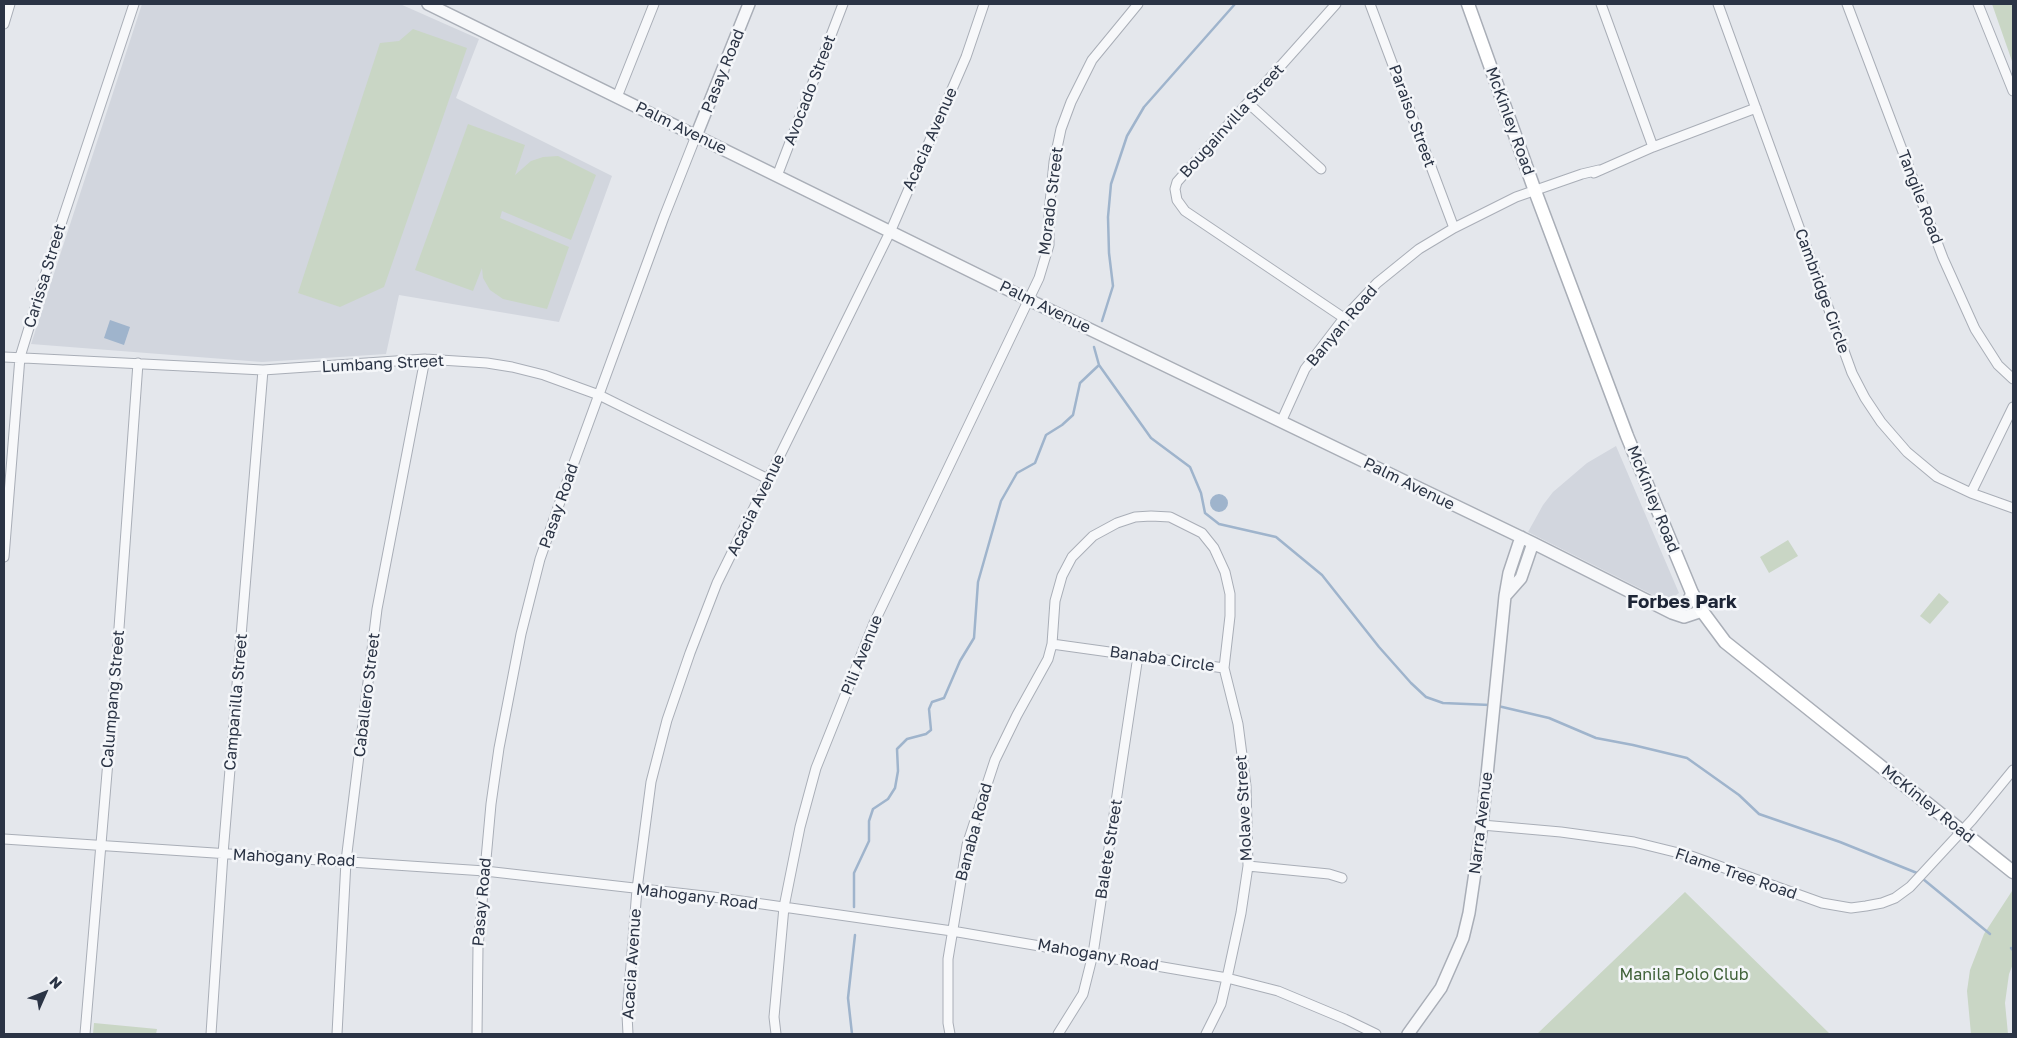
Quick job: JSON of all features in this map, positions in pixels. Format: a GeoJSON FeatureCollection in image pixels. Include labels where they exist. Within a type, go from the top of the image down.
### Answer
{"type":"FeatureCollection","features":[{"type":"Feature","properties":{"kind":"main road","name":"McKinley Road"},"geometry":{"type":"LineString","coordinates":[[1468,4],[1535,191],[1627,436],[1692,593],[1702,611],[1726,642],[2013,872]]}},
{"type":"Feature","properties":{"kind":"street"},"geometry":{"type":"LineString","coordinates":[[4,24],[10,4]]}},
{"type":"Feature","properties":{"kind":"street","name":"Carissa Street"},"geometry":{"type":"LineString","coordinates":[[4,557],[20,357],[59,230],[134,4]]}},
{"type":"Feature","properties":{"kind":"street","name":"Palm Avenue"},"geometry":{"type":"LineString","coordinates":[[428,4],[891,230],[1028,300],[1663,607],[1684,617],[1702,611]]}},
{"type":"Feature","properties":{"kind":"street"},"geometry":{"type":"LineString","coordinates":[[617,97],[654,4]]}},
{"type":"Feature","properties":{"kind":"street","name":"Pasay Road"},"geometry":{"type":"LineString","coordinates":[[477,1034],[478,947],[491,804],[499,748],[521,634],[540,559],[664,217],[749,4]]}},
{"type":"Feature","properties":{"kind":"street","name":"Avocado Street"},"geometry":{"type":"LineString","coordinates":[[777,176],[843,4]]}},
{"type":"Feature","properties":{"kind":"street","name":"Acacia Avenue"},"geometry":{"type":"LineString","coordinates":[[628,1034],[627,1015],[637,890],[651,782],[667,720],[717,583],[855,299],[891,230],[966,57],[984,4]]}},
{"type":"Feature","properties":{"kind":"street","name":"Morado Street"},"geometry":{"type":"LineString","coordinates":[[1028,300],[1047,254],[1054,162],[1061,129],[1070,102],[1092,60],[1138,4]]}},
{"type":"Feature","properties":{"kind":"street","name":"Bougainvilla Street"},"geometry":{"type":"LineString","coordinates":[[1336,4],[1177,182],[1175,189],[1176,200],[1185,211],[1344,318]]}},
{"type":"Feature","properties":{"kind":"street","name":"Paraiso Street"},"geometry":{"type":"LineString","coordinates":[[1370,4],[1454,228]]}},
{"type":"Feature","properties":{"kind":"street"},"geometry":{"type":"LineString","coordinates":[[1602,4],[1653,147]]}},
{"type":"Feature","properties":{"kind":"street","name":"Cambridge Circle"},"geometry":{"type":"LineString","coordinates":[[1718,4],[1852,373],[1865,398],[1881,422],[1907,452],[1938,477],[1971,494],[2013,508]]}},
{"type":"Feature","properties":{"kind":"street","name":"Tangile Road"},"geometry":{"type":"LineString","coordinates":[[1847,4],[1943,258],[1975,329],[1998,365],[2013,378]]}},
{"type":"Feature","properties":{"kind":"street"},"geometry":{"type":"LineString","coordinates":[[1978,4],[2013,91]]}},
{"type":"Feature","properties":{"kind":"street"},"geometry":{"type":"LineString","coordinates":[[1248,104],[1321,169]]}},
{"type":"Feature","properties":{"kind":"street","name":"Banyan Road"},"geometry":{"type":"LineString","coordinates":[[1281,422],[1305,369],[1344,318],[1377,283],[1419,249],[1454,228],[1516,197],[1590,176],[1599,170],[1653,147],[1756,108]]}},
{"type":"Feature","properties":{"kind":"street","name":"Pili Avenue"},"geometry":{"type":"LineString","coordinates":[[776,1034],[774,1017],[784,908],[800,827],[816,768],[870,632],[1028,300]]}},
{"type":"Feature","properties":{"kind":"street","name":"Lumbang Street"},"geometry":{"type":"LineString","coordinates":[[4,357],[263,370],[425,359],[486,363],[512,367],[544,375],[599,395],[768,479]]}},
{"type":"Feature","properties":{"kind":"street","name":"Caballero Street"},"geometry":{"type":"LineString","coordinates":[[337,1034],[346,861],[377,609],[425,359]]}},
{"type":"Feature","properties":{"kind":"street","name":"Calumpang Street"},"geometry":{"type":"LineString","coordinates":[[85,1034],[118,642],[138,363]]}},
{"type":"Feature","properties":{"kind":"street","name":"Campanilla Street"},"geometry":{"type":"LineString","coordinates":[[210,1034],[263,370]]}},
{"type":"Feature","properties":{"kind":"street"},"geometry":{"type":"LineString","coordinates":[[1971,494],[2013,407]]}},
{"type":"Feature","properties":{"kind":"street","name":"Banaba Circle"},"geometry":{"type":"LineString","coordinates":[[1135,517],[1170,517],[1202,533],[1214,548],[1225,572],[1230,594],[1230,616],[1224,668],[1052,644],[1055,601],[1062,576],[1072,557],[1093,536],[1117,523],[1135,517]]}},
{"type":"Feature","properties":{"kind":"street","name":"Narra Avenue"},"geometry":{"type":"LineString","coordinates":[[1408,1034],[1441,988],[1463,938],[1477,869],[1505,596],[1509,573],[1521,538]]}},
{"type":"Feature","properties":{"kind":"street"},"geometry":{"type":"LineString","coordinates":[[1505,596],[1520,578],[1533,543]]}},
{"type":"Feature","properties":{"kind":"street"},"geometry":{"type":"LineString","coordinates":[[1663,607],[1680,607],[1687,604],[1692,593]]}},
{"type":"Feature","properties":{"kind":"street","name":"Banaba Road"},"geometry":{"type":"LineString","coordinates":[[950,1034],[948,1023],[948,959],[967,845],[995,760],[1017,714],[1048,659],[1052,644]]}},
{"type":"Feature","properties":{"kind":"street","name":"Balete Street"},"geometry":{"type":"LineString","coordinates":[[1058,1034],[1083,994],[1093,954],[1138,656]]}},
{"type":"Feature","properties":{"kind":"street","name":"Molave Street"},"geometry":{"type":"LineString","coordinates":[[1206,1034],[1221,1004],[1241,913],[1248,866],[1246,786],[1238,724],[1224,668]]}},
{"type":"Feature","properties":{"kind":"street","name":"Flame Tree Road"},"geometry":{"type":"LineString","coordinates":[[1482,825],[1561,832],[1634,842],[1691,856],[1822,903],[1851,908],[1882,903],[1895,898],[1923,875],[2013,770]]}},
{"type":"Feature","properties":{"kind":"street","name":"Mahogany Road"},"geometry":{"type":"LineString","coordinates":[[4,839],[484,871],[637,890],[713,897],[952,931],[1227,978],[1278,991],[1346,1019],[1376,1034]]}},
{"type":"Feature","properties":{"kind":"street"},"geometry":{"type":"LineString","coordinates":[[1248,866],[1329,874],[1342,878]]}},
{"type":"Feature","properties":{"kind":"shaded area"},"geometry":{"type":"Polygon","coordinates":[[[142,4],[400,4],[479,39],[456,98],[612,176],[559,322],[399,295],[386,354],[262,362],[31,344],[142,4]]]}},
{"type":"Feature","properties":{"kind":"shaded area"},"geometry":{"type":"Polygon","coordinates":[[[1616,446],[1679,593],[1667,602],[1528,532],[1543,505],[1553,492],[1587,463],[1616,446]]]}},
{"type":"Feature","properties":{"kind":"green space"},"geometry":{"type":"Polygon","coordinates":[[[1992,4],[2013,4],[2013,64],[1992,4]]]}},
{"type":"Feature","properties":{"kind":"green space"},"geometry":{"type":"Polygon","coordinates":[[[413,29],[467,48],[384,287],[340,307],[298,293],[380,43],[399,41],[413,29]]]}},
{"type":"Feature","properties":{"kind":"green space"},"geometry":{"type":"Polygon","coordinates":[[[468,124],[525,145],[515,175],[531,161],[543,157],[558,156],[596,175],[571,240],[502,211],[500,218],[569,247],[547,309],[503,299],[490,290],[483,278],[482,268],[473,291],[415,270],[468,124]]]}},
{"type":"Feature","properties":{"kind":"green space"},"geometry":{"type":"Polygon","coordinates":[[[1788,540],[1798,556],[1769,573],[1760,557],[1788,540]]]}},
{"type":"Feature","properties":{"kind":"green space"},"geometry":{"type":"Polygon","coordinates":[[[1939,593],[1949,602],[1930,624],[1920,616],[1939,593]]]}},
{"type":"Feature","properties":{"kind":"green space"},"geometry":{"type":"Polygon","coordinates":[[[2012,891],[2013,964],[2009,974],[2005,1003],[2008,1034],[1971,1034],[1967,991],[1970,970],[1984,934],[2012,891]]]}},
{"type":"Feature","properties":{"kind":"green space","name":"Manila Polo Club"},"geometry":{"type":"Polygon","coordinates":[[[1685,892],[1830,1034],[1537,1034],[1685,892]]]}},
{"type":"Feature","properties":{"kind":"green space"},"geometry":{"type":"Polygon","coordinates":[[[94,1023],[157,1029],[156,1034],[93,1034],[94,1023]]]}},
{"type":"Feature","properties":{"kind":"water"},"geometry":{"type":"Polygon","coordinates":[[[110,320],[130,327],[124,345],[104,338],[110,320]]]}},
{"type":"Feature","properties":{"kind":"water"},"geometry":{"type":"Polygon","coordinates":[[[1219,494],[1225,497],[1228,503],[1225,509],[1219,512],[1213,509],[1210,503],[1213,497],[1219,494]]]}},
{"type":"Feature","properties":{"kind":"waterway"},"geometry":{"type":"LineString","coordinates":[[1102,321],[1113,286],[1109,253],[1108,217],[1111,184],[1127,136],[1144,107],[1235,4]]}},
{"type":"Feature","properties":{"kind":"waterway"},"geometry":{"type":"LineString","coordinates":[[1094,347],[1099,365],[1151,438],[1190,467],[1201,493],[1205,513],[1219,524],[1276,537],[1322,575],[1379,647],[1426,697],[1443,703],[1490,705]]}},
{"type":"Feature","properties":{"kind":"waterway"},"geometry":{"type":"LineString","coordinates":[[854,907],[854,873],[869,841],[869,821],[873,809],[888,799],[895,788],[898,771],[897,749],[907,739],[926,734],[931,730],[929,709],[932,702],[944,698],[960,661],[974,638],[978,582],[1001,501],[1017,473],[1035,463],[1046,435],[1073,415],[1080,383],[1099,365]]}},
{"type":"Feature","properties":{"kind":"waterway"},"geometry":{"type":"LineString","coordinates":[[1498,706],[1549,718],[1596,738],[1687,758],[1739,795],[1759,814],[1840,842],[1917,873]]}},
{"type":"Feature","properties":{"kind":"waterway"},"geometry":{"type":"LineString","coordinates":[[1923,879],[1990,934]]}},
{"type":"Feature","properties":{"kind":"waterway"},"geometry":{"type":"LineString","coordinates":[[852,1034],[848,998],[855,935]]}},
{"type":"Feature","properties":{"kind":"district","name":"Forbes Park"},"geometry":{"type":"Point","coordinates":[1682,602]}}]}
